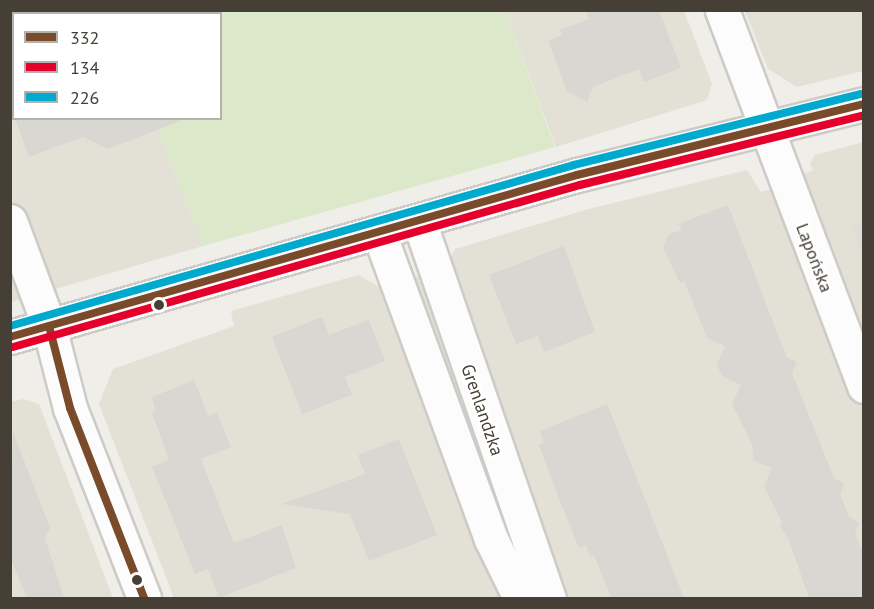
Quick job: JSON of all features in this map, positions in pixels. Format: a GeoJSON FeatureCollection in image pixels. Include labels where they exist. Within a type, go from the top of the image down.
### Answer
{"type":"FeatureCollection","features":[{"type":"Feature","properties":{"kind":"street","name":"Lapońska"},"geometry":{"type":"LineString","coordinates":[[722,10],[864,386]]}},
{"type":"Feature","properties":{"kind":"street"},"geometry":{"type":"LineString","coordinates":[[10,337],[577,175],[864,104]]}},
{"type":"Feature","properties":{"kind":"street"},"geometry":{"type":"LineString","coordinates":[[10,221],[49,326],[70,408],[144,598]]}},
{"type":"Feature","properties":{"kind":"street","name":"Grenlandzka"},"geometry":{"type":"LineString","coordinates":[[419,221],[549,598]]}},
{"type":"Feature","properties":{"kind":"street"},"geometry":{"type":"LineString","coordinates":[[379,233],[491,539],[520,598]]}},
{"type":"Feature","properties":{"kind":"shaded area"},"geometry":{"type":"Polygon","coordinates":[[[11,11],[113,11],[12,12],[12,120],[154,120],[203,246],[11,302],[11,11]]]}},
{"type":"Feature","properties":{"kind":"shaded area"},"geometry":{"type":"Polygon","coordinates":[[[505,11],[684,11],[712,84],[707,100],[556,147],[505,11]]]}},
{"type":"Feature","properties":{"kind":"shaded area"},"geometry":{"type":"Polygon","coordinates":[[[745,11],[863,11],[863,71],[797,87],[768,69],[745,11]]]}},
{"type":"Feature","properties":{"kind":"shaded area"},"geometry":{"type":"Polygon","coordinates":[[[863,142],[863,598],[561,598],[445,268],[455,249],[585,210],[747,170],[761,192],[769,190],[813,170],[810,163],[815,155],[863,142]]]}},
{"type":"Feature","properties":{"kind":"shaded area"},"geometry":{"type":"Polygon","coordinates":[[[863,221],[863,257],[852,226],[863,221]]]}},
{"type":"Feature","properties":{"kind":"shaded area"},"geometry":{"type":"Polygon","coordinates":[[[358,275],[380,287],[418,276],[532,598],[174,598],[99,404],[113,369],[234,326],[231,311],[358,275]]]}},
{"type":"Feature","properties":{"kind":"shaded area"},"geometry":{"type":"Polygon","coordinates":[[[23,399],[39,404],[113,598],[11,598],[11,402],[23,399]]]}},
{"type":"Feature","properties":{"kind":"green space"},"geometry":{"type":"Polygon","coordinates":[[[113,11],[505,11],[555,147],[203,246],[154,120],[222,120],[222,12],[113,11]]]}},
{"type":"Feature","properties":{"kind":"building"},"geometry":{"type":"Polygon","coordinates":[[[586,10],[659,10],[681,68],[644,82],[639,69],[593,87],[587,102],[567,91],[548,41],[562,35],[560,30],[589,19],[586,10]]]}},
{"type":"Feature","properties":{"kind":"building"},"geometry":{"type":"Polygon","coordinates":[[[16,120],[180,120],[108,149],[83,137],[29,157],[16,120]]]}},
{"type":"Feature","properties":{"kind":"building"},"geometry":{"type":"Polygon","coordinates":[[[728,205],[787,358],[797,362],[792,373],[834,478],[844,484],[840,494],[849,517],[859,523],[855,534],[864,555],[864,598],[809,598],[789,540],[780,527],[782,522],[764,486],[772,468],[754,461],[752,444],[732,404],[741,385],[722,376],[717,365],[725,346],[707,338],[684,281],[680,283],[663,248],[669,234],[682,230],[679,224],[728,205]]]}},
{"type":"Feature","properties":{"kind":"building"},"geometry":{"type":"Polygon","coordinates":[[[564,246],[595,332],[544,352],[538,336],[516,344],[489,275],[564,246]]]}},
{"type":"Feature","properties":{"kind":"building"},"geometry":{"type":"Polygon","coordinates":[[[322,317],[329,335],[369,320],[385,361],[345,377],[352,395],[302,414],[272,337],[322,317]]]}},
{"type":"Feature","properties":{"kind":"building"},"geometry":{"type":"Polygon","coordinates":[[[194,380],[208,416],[217,412],[231,447],[201,459],[234,543],[282,525],[296,568],[219,598],[208,569],[195,574],[152,467],[169,460],[152,413],[155,408],[152,397],[194,380]]]}},
{"type":"Feature","properties":{"kind":"building"},"geometry":{"type":"Polygon","coordinates":[[[607,404],[684,598],[611,598],[594,555],[590,557],[586,545],[579,548],[558,496],[539,445],[544,443],[540,431],[607,404]]]}},
{"type":"Feature","properties":{"kind":"building"},"geometry":{"type":"Polygon","coordinates":[[[13,432],[50,528],[45,538],[64,598],[27,598],[10,557],[13,432]]]}},
{"type":"Feature","properties":{"kind":"building"},"geometry":{"type":"Polygon","coordinates":[[[399,439],[437,535],[369,561],[350,514],[282,504],[365,474],[358,455],[399,439]]]}},
{"type":"Feature","properties":{"kind":"transit line","name":"226"},"geometry":{"type":"LineString","coordinates":[[10,326],[574,165],[861,94]]}},
{"type":"Feature","properties":{"kind":"transit line","name":"332"},"geometry":{"type":"LineString","coordinates":[[10,337],[577,175],[864,104]]}},
{"type":"Feature","properties":{"kind":"transit line","name":"134"},"geometry":{"type":"LineString","coordinates":[[13,347],[580,185],[864,115]]}},
{"type":"Feature","properties":{"kind":"transit line","name":"332"},"geometry":{"type":"LineString","coordinates":[[49,326],[70,408],[144,598]]}}]}
